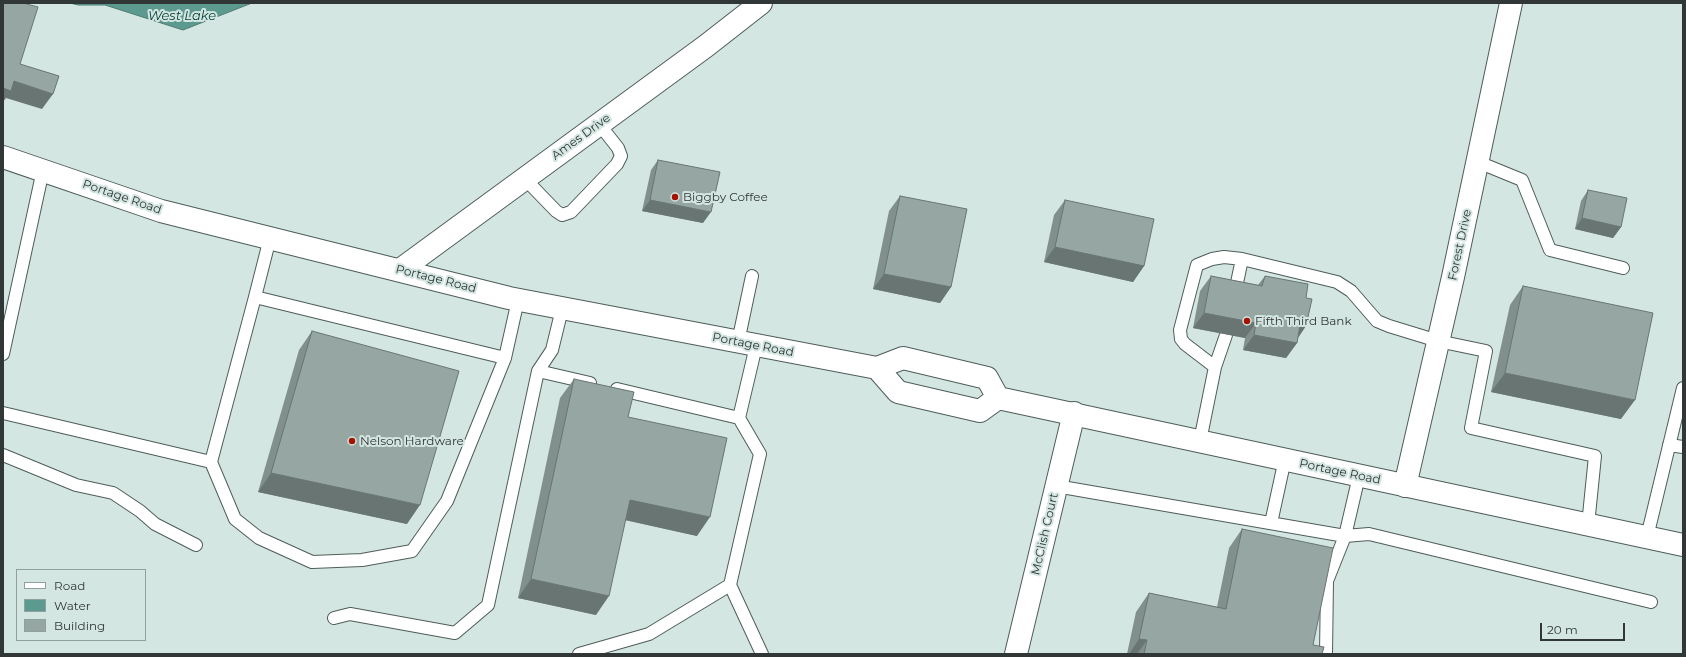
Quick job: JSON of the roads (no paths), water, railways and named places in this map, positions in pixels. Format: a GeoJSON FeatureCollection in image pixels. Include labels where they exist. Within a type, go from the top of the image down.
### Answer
{"type":"FeatureCollection","features":[{"type":"Feature","properties":{"kind":"street","name":"Ames Drive"},"geometry":{"type":"LineString","coordinates":[[400,270],[761,3]]}},
{"type":"Feature","properties":{"kind":"street","name":"Forest Drive"},"geometry":{"type":"LineString","coordinates":[[1405,486],[1478,162],[1511,3]]}},
{"type":"Feature","properties":{"kind":"street","name":"Portage Road"},"geometry":{"type":"LineString","coordinates":[[3,157],[162,211],[518,300],[876,368]]}},
{"type":"Feature","properties":{"kind":"street"},"geometry":{"type":"LineString","coordinates":[[903,358],[980,376],[987,378],[998,398],[980,411],[905,394],[898,392],[876,368],[903,358]]}},
{"type":"Feature","properties":{"kind":"street","name":"Portage Road"},"geometry":{"type":"LineString","coordinates":[[998,398],[1074,413],[1285,460],[1683,545]]}},
{"type":"Feature","properties":{"kind":"street","name":"McClish Court"},"geometry":{"type":"LineString","coordinates":[[1016,654],[1074,413]]}},
{"type":"Feature","properties":{"kind":"lane"},"geometry":{"type":"LineString","coordinates":[[525,179],[556,211],[562,215],[571,212],[617,164],[621,156],[618,148],[599,124]]}},
{"type":"Feature","properties":{"kind":"lane"},"geometry":{"type":"LineString","coordinates":[[1478,162],[1522,180],[1550,250],[1623,268]]}},
{"type":"Feature","properties":{"kind":"lane"},"geometry":{"type":"LineString","coordinates":[[3,354],[43,170]]}},
{"type":"Feature","properties":{"kind":"lane"},"geometry":{"type":"LineString","coordinates":[[270,238],[211,462],[235,519],[259,538],[312,562],[362,560],[412,551],[447,500],[505,358],[518,300]]}},
{"type":"Feature","properties":{"kind":"lane"},"geometry":{"type":"LineString","coordinates":[[1215,367],[1185,344],[1181,339],[1181,323],[1197,265],[1212,259],[1224,257],[1242,259],[1337,282],[1350,291],[1377,321],[1438,341],[1486,351],[1471,428],[1595,456],[1588,525]]}},
{"type":"Feature","properties":{"kind":"lane"},"geometry":{"type":"LineString","coordinates":[[1234,298],[1242,259]]}},
{"type":"Feature","properties":{"kind":"lane"},"geometry":{"type":"LineString","coordinates":[[752,276],[740,418],[760,454],[730,585],[762,654]]}},
{"type":"Feature","properties":{"kind":"lane"},"geometry":{"type":"LineString","coordinates":[[255,297],[505,358]]}},
{"type":"Feature","properties":{"kind":"lane"},"geometry":{"type":"LineString","coordinates":[[334,618],[350,614],[456,633],[488,605],[538,371],[552,350],[562,309]]}},
{"type":"Feature","properties":{"kind":"lane"},"geometry":{"type":"LineString","coordinates":[[1200,441],[1215,367],[1226,335]]}},
{"type":"Feature","properties":{"kind":"lane"},"geometry":{"type":"LineString","coordinates":[[538,371],[740,418]]}},
{"type":"Feature","properties":{"kind":"lane"},"geometry":{"type":"LineString","coordinates":[[1647,537],[1683,388]]}},
{"type":"Feature","properties":{"kind":"lane"},"geometry":{"type":"LineString","coordinates":[[3,413],[211,462]]}},
{"type":"Feature","properties":{"kind":"lane"},"geometry":{"type":"LineString","coordinates":[[1669,445],[1683,448]]}},
{"type":"Feature","properties":{"kind":"lane"},"geometry":{"type":"LineString","coordinates":[[3,455],[76,485],[113,493],[140,511],[154,524],[196,545]]}},
{"type":"Feature","properties":{"kind":"lane"},"geometry":{"type":"LineString","coordinates":[[1271,523],[1285,460]]}},
{"type":"Feature","properties":{"kind":"lane"},"geometry":{"type":"LineString","coordinates":[[1326,654],[1327,581],[1345,536],[1359,476]]}},
{"type":"Feature","properties":{"kind":"lane"},"geometry":{"type":"LineString","coordinates":[[1056,486],[1345,536],[1369,534],[1445,551],[1651,602]]}},
{"type":"Feature","properties":{"kind":"lane"},"geometry":{"type":"LineString","coordinates":[[579,654],[649,634],[730,585]]}},
{"type":"Feature","properties":{"kind":"water","name":"West Lake"},"geometry":{"type":"Polygon","coordinates":[[[70,3],[252,3],[183,30],[105,5],[78,5],[70,3]]]}},
{"type":"Feature","properties":{"kind":"place","name":"Biggby Coffee"},"geometry":{"type":"Point","coordinates":[675,197]}},
{"type":"Feature","properties":{"kind":"place","name":"Fifth Third Bank"},"geometry":{"type":"Point","coordinates":[1247,321]}},
{"type":"Feature","properties":{"kind":"place","name":"Nelson Hardware"},"geometry":{"type":"Point","coordinates":[352,441]}}]}
